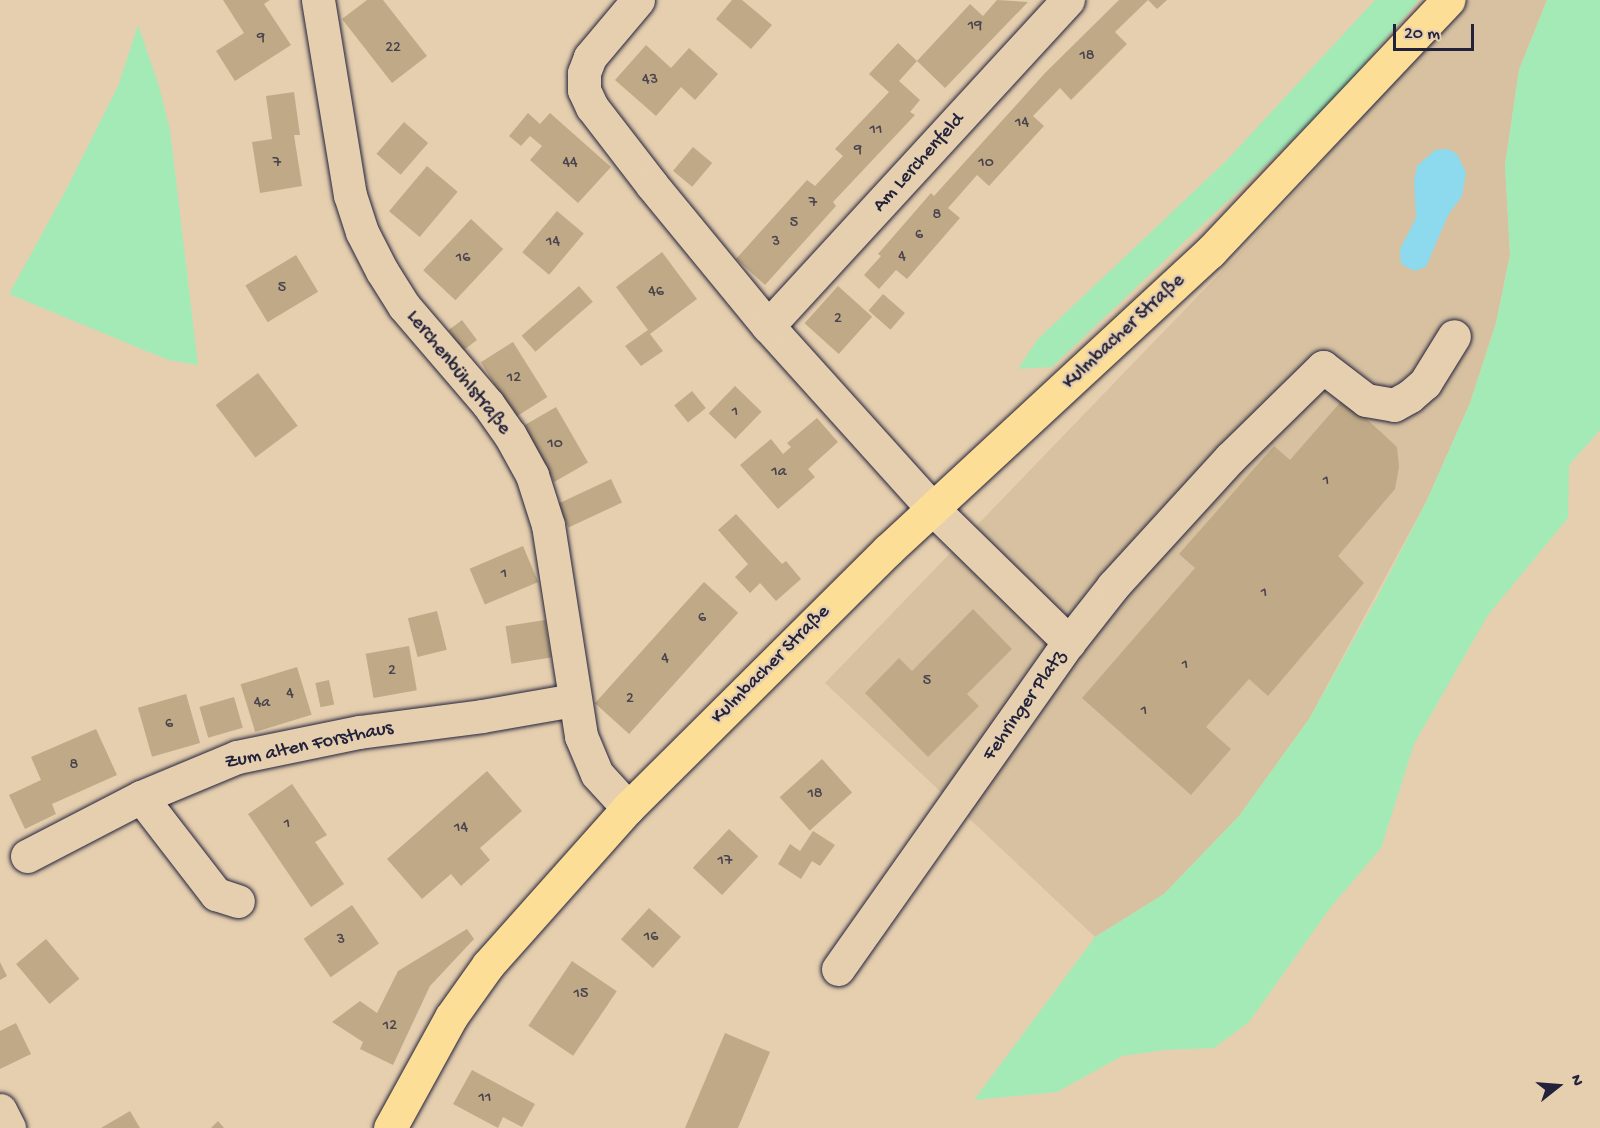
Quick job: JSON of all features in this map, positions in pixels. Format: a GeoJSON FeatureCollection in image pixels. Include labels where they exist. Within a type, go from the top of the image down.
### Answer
{"type":"FeatureCollection","features":[{"type":"Feature","properties":{"kind":"main road","name":"Kulmbacher Straße"},"geometry":{"type":"LineString","coordinates":[[390,1128],[451,1017],[488,965],[628,808],[745,689],[932,508],[1210,252],[1448,0]]}},
{"type":"Feature","properties":{"kind":"street","name":"Lerchenbühlstraße"},"geometry":{"type":"LineString","coordinates":[[318,0],[350,195],[362,232],[382,271],[404,306],[488,404],[510,435],[532,475],[548,525],[581,736],[597,774],[628,808]]}},
{"type":"Feature","properties":{"kind":"street"},"geometry":{"type":"LineString","coordinates":[[638,0],[591,57],[584,73],[584,90],[592,107],[631,159],[768,326],[932,508]]}},
{"type":"Feature","properties":{"kind":"street","name":"Am Lerchenfeld"},"geometry":{"type":"LineString","coordinates":[[768,326],[1068,0]]}},
{"type":"Feature","properties":{"kind":"street"},"geometry":{"type":"LineString","coordinates":[[1069,642],[1113,586],[1230,458],[1323,367],[1366,400],[1394,405],[1410,396],[1425,383],[1455,336]]}},
{"type":"Feature","properties":{"kind":"street","name":"Fehringer Platz"},"geometry":{"type":"LineString","coordinates":[[838,969],[1069,642],[932,508]]}},
{"type":"Feature","properties":{"kind":"street","name":"Zum alten Forsthaus"},"geometry":{"type":"LineString","coordinates":[[27,856],[141,796],[237,757],[359,732],[492,715],[574,700]]}},
{"type":"Feature","properties":{"kind":"street"},"geometry":{"type":"LineString","coordinates":[[141,796],[216,894],[238,901]]}},
{"type":"Feature","properties":{"kind":"street"},"geometry":{"type":"LineString","coordinates":[[0,1110],[9,1128]]}},
{"type":"Feature","properties":{"kind":"shaded area"},"geometry":{"type":"Polygon","coordinates":[[[1467,0],[1547,0],[1519,70],[1505,165],[1510,255],[1496,323],[1470,403],[1427,500],[1309,719],[1239,816],[1164,894],[1095,937],[825,683],[1249,243],[1467,0]]]}},
{"type":"Feature","properties":{"kind":"green space"},"geometry":{"type":"Polygon","coordinates":[[[1375,0],[1419,0],[1328,106],[1052,367],[1018,369],[1037,340],[1226,161],[1375,0]]]}},
{"type":"Feature","properties":{"kind":"green space"},"geometry":{"type":"Polygon","coordinates":[[[1547,0],[1600,0],[1600,430],[1569,465],[1568,518],[1488,615],[1414,744],[1381,848],[1330,908],[1249,1022],[1214,1048],[1164,1050],[1122,1056],[1057,1092],[974,1100],[1095,937],[1164,894],[1239,816],[1309,719],[1378,596],[1427,500],[1470,403],[1496,323],[1510,255],[1505,165],[1519,70],[1547,0]]]}},
{"type":"Feature","properties":{"kind":"green space"},"geometry":{"type":"Polygon","coordinates":[[[138,25],[159,86],[170,130],[198,365],[169,360],[9,294],[66,190],[118,86],[138,25]]]}},
{"type":"Feature","properties":{"kind":"water"},"geometry":{"type":"Polygon","coordinates":[[[1448,149],[1457,154],[1466,173],[1462,196],[1448,215],[1426,267],[1414,271],[1401,264],[1400,249],[1416,218],[1414,181],[1417,166],[1435,150],[1448,149]]]}},
{"type":"Feature","properties":{"kind":"building"},"geometry":{"type":"Polygon","coordinates":[[[223,0],[270,0],[264,4],[291,45],[235,81],[216,51],[244,33],[223,0]]]}},
{"type":"Feature","properties":{"kind":"building"},"geometry":{"type":"Polygon","coordinates":[[[367,0],[383,0],[427,56],[392,83],[342,19],[367,0]]]}},
{"type":"Feature","properties":{"kind":"building"},"geometry":{"type":"Polygon","coordinates":[[[732,0],[742,0],[772,25],[751,49],[716,19],[732,0]]]}},
{"type":"Feature","properties":{"kind":"building"},"geometry":{"type":"Polygon","coordinates":[[[997,0],[1028,2],[945,88],[917,61],[970,4],[983,16],[997,0]]]}},
{"type":"Feature","properties":{"kind":"building"},"geometry":{"type":"Polygon","coordinates":[[[1119,0],[1148,0],[1115,32],[1127,44],[1071,100],[1060,88],[1033,116],[1044,126],[989,186],[977,175],[948,208],[960,218],[907,279],[896,270],[879,289],[864,275],[881,256],[878,254],[931,193],[934,196],[1045,73],[1119,0]]]}},
{"type":"Feature","properties":{"kind":"building"},"geometry":{"type":"Polygon","coordinates":[[[1148,0],[1167,0],[1157,9],[1148,0]]]}},
{"type":"Feature","properties":{"kind":"building"},"geometry":{"type":"Polygon","coordinates":[[[898,43],[917,61],[899,81],[920,100],[910,112],[915,115],[833,202],[836,206],[765,285],[736,259],[807,180],[815,186],[843,156],[835,149],[889,92],[869,74],[898,43]]]}},
{"type":"Feature","properties":{"kind":"building"},"geometry":{"type":"Polygon","coordinates":[[[646,45],[671,68],[689,48],[718,74],[695,100],[681,87],[656,116],[615,80],[646,45]]]}},
{"type":"Feature","properties":{"kind":"building"},"geometry":{"type":"Polygon","coordinates":[[[294,92],[300,135],[294,135],[302,186],[260,193],[252,142],[272,139],[266,96],[294,92]]]}},
{"type":"Feature","properties":{"kind":"building"},"geometry":{"type":"Polygon","coordinates":[[[528,113],[540,124],[550,113],[611,167],[578,203],[530,160],[542,146],[530,136],[521,146],[509,136],[528,113]]]}},
{"type":"Feature","properties":{"kind":"building"},"geometry":{"type":"Polygon","coordinates":[[[404,122],[428,143],[401,175],[376,154],[404,122]]]}},
{"type":"Feature","properties":{"kind":"building"},"geometry":{"type":"Polygon","coordinates":[[[693,147],[712,163],[692,187],[673,171],[693,147]]]}},
{"type":"Feature","properties":{"kind":"building"},"geometry":{"type":"Polygon","coordinates":[[[427,166],[458,192],[420,237],[389,211],[427,166]]]}},
{"type":"Feature","properties":{"kind":"building"},"geometry":{"type":"Polygon","coordinates":[[[557,211],[584,233],[549,275],[522,252],[557,211]]]}},
{"type":"Feature","properties":{"kind":"building"},"geometry":{"type":"Polygon","coordinates":[[[471,219],[503,249],[455,300],[423,270],[471,219]]]}},
{"type":"Feature","properties":{"kind":"building"},"geometry":{"type":"Polygon","coordinates":[[[662,252],[697,299],[650,334],[663,351],[641,366],[625,346],[648,330],[616,287],[662,252]]]}},
{"type":"Feature","properties":{"kind":"building"},"geometry":{"type":"Polygon","coordinates":[[[296,255],[318,292],[268,322],[245,285],[296,255]]]}},
{"type":"Feature","properties":{"kind":"building"},"geometry":{"type":"Polygon","coordinates":[[[579,286],[593,302],[535,352],[522,336],[579,286]]]}},
{"type":"Feature","properties":{"kind":"building"},"geometry":{"type":"Polygon","coordinates":[[[838,286],[872,317],[839,354],[805,323],[838,286]]]}},
{"type":"Feature","properties":{"kind":"building"},"geometry":{"type":"Polygon","coordinates":[[[883,294],[905,313],[890,330],[869,311],[883,294]]]}},
{"type":"Feature","properties":{"kind":"building"},"geometry":{"type":"Polygon","coordinates":[[[462,320],[477,340],[463,350],[448,330],[462,320]]]}},
{"type":"Feature","properties":{"kind":"building"},"geometry":{"type":"Polygon","coordinates":[[[513,342],[547,397],[515,417],[481,362],[513,342]]]}},
{"type":"Feature","properties":{"kind":"building"},"geometry":{"type":"Polygon","coordinates":[[[258,373],[298,426],[255,458],[216,405],[258,373]]]}},
{"type":"Feature","properties":{"kind":"building"},"geometry":{"type":"Polygon","coordinates":[[[735,386],[762,412],[735,439],[709,413],[735,386]]]}},
{"type":"Feature","properties":{"kind":"building"},"geometry":{"type":"Polygon","coordinates":[[[692,391],[706,408],[688,423],[674,405],[692,391]]]}},
{"type":"Feature","properties":{"kind":"building"},"geometry":{"type":"Polygon","coordinates":[[[1344,398],[1397,447],[1399,467],[1395,489],[1338,556],[1364,583],[1268,696],[1249,679],[1206,727],[1231,749],[1191,795],[1082,698],[1195,568],[1179,554],[1274,446],[1290,460],[1344,398]]]}},
{"type":"Feature","properties":{"kind":"building"},"geometry":{"type":"Polygon","coordinates":[[[556,407],[588,462],[554,482],[522,426],[556,407]]]}},
{"type":"Feature","properties":{"kind":"building"},"geometry":{"type":"Polygon","coordinates":[[[817,418],[838,442],[808,469],[815,477],[778,509],[740,465],[771,439],[783,454],[791,447],[787,443],[817,418]]]}},
{"type":"Feature","properties":{"kind":"building"},"geometry":{"type":"Polygon","coordinates":[[[611,479],[622,503],[569,527],[558,504],[611,479]]]}},
{"type":"Feature","properties":{"kind":"building"},"geometry":{"type":"Polygon","coordinates":[[[736,514],[782,564],[786,561],[801,579],[776,601],[760,583],[750,593],[735,577],[748,564],[718,530],[736,514]]]}},
{"type":"Feature","properties":{"kind":"building"},"geometry":{"type":"Polygon","coordinates":[[[523,546],[538,582],[485,605],[470,569],[523,546]]]}},
{"type":"Feature","properties":{"kind":"building"},"geometry":{"type":"Polygon","coordinates":[[[704,582],[738,613],[629,734],[595,703],[704,582]]]}},
{"type":"Feature","properties":{"kind":"building"},"geometry":{"type":"Polygon","coordinates":[[[973,609],[1012,649],[967,694],[979,706],[928,757],[865,693],[899,658],[912,671],[973,609]]]}},
{"type":"Feature","properties":{"kind":"building"},"geometry":{"type":"Polygon","coordinates":[[[437,611],[447,650],[418,657],[408,618],[437,611]]]}},
{"type":"Feature","properties":{"kind":"building"},"geometry":{"type":"Polygon","coordinates":[[[545,620],[551,658],[511,664],[505,626],[545,620]]]}},
{"type":"Feature","properties":{"kind":"building"},"geometry":{"type":"Polygon","coordinates":[[[409,646],[417,690],[373,698],[366,654],[409,646]]]}},
{"type":"Feature","properties":{"kind":"building"},"geometry":{"type":"Polygon","coordinates":[[[297,667],[312,715],[255,732],[241,684],[297,667]]]}},
{"type":"Feature","properties":{"kind":"building"},"geometry":{"type":"Polygon","coordinates":[[[329,680],[334,704],[321,707],[315,683],[329,680]]]}},
{"type":"Feature","properties":{"kind":"building"},"geometry":{"type":"Polygon","coordinates":[[[186,694],[200,743],[152,757],[138,708],[186,694]]]}},
{"type":"Feature","properties":{"kind":"building"},"geometry":{"type":"Polygon","coordinates":[[[234,697],[243,728],[208,738],[199,707],[234,697]]]}},
{"type":"Feature","properties":{"kind":"building"},"geometry":{"type":"Polygon","coordinates":[[[96,729],[117,775],[52,804],[56,814],[25,829],[9,795],[41,780],[31,757],[96,729]]]}},
{"type":"Feature","properties":{"kind":"building"},"geometry":{"type":"Polygon","coordinates":[[[822,759],[852,792],[810,831],[780,797],[822,759]]]}},
{"type":"Feature","properties":{"kind":"building"},"geometry":{"type":"Polygon","coordinates":[[[487,771],[522,811],[480,848],[490,860],[461,886],[451,874],[422,899],[387,859],[487,771]]]}},
{"type":"Feature","properties":{"kind":"building"},"geometry":{"type":"Polygon","coordinates":[[[292,784],[327,835],[315,842],[344,884],[311,907],[248,814],[292,784]]]}},
{"type":"Feature","properties":{"kind":"building"},"geometry":{"type":"Polygon","coordinates":[[[729,829],[758,856],[722,895],[693,868],[729,829]]]}},
{"type":"Feature","properties":{"kind":"building"},"geometry":{"type":"Polygon","coordinates":[[[813,831],[835,845],[820,866],[812,861],[801,879],[778,864],[790,844],[800,851],[813,831]]]}},
{"type":"Feature","properties":{"kind":"building"},"geometry":{"type":"Polygon","coordinates":[[[352,905],[379,944],[331,977],[304,939],[352,905]]]}},
{"type":"Feature","properties":{"kind":"building"},"geometry":{"type":"Polygon","coordinates":[[[649,908],[681,937],[653,968],[621,939],[649,908]]]}},
{"type":"Feature","properties":{"kind":"building"},"geometry":{"type":"Polygon","coordinates":[[[467,929],[474,939],[430,986],[393,1065],[360,1049],[363,1042],[332,1022],[360,1001],[377,1013],[398,971],[467,929]]]}},
{"type":"Feature","properties":{"kind":"building"},"geometry":{"type":"Polygon","coordinates":[[[46,939],[79,979],[50,1004],[16,964],[46,939]]]}},
{"type":"Feature","properties":{"kind":"building"},"geometry":{"type":"Polygon","coordinates":[[[572,961],[617,991],[573,1056],[528,1026],[572,961]]]}},
{"type":"Feature","properties":{"kind":"building"},"geometry":{"type":"Polygon","coordinates":[[[0,962],[7,976],[0,980],[0,962]]]}},
{"type":"Feature","properties":{"kind":"building"},"geometry":{"type":"Polygon","coordinates":[[[16,1023],[31,1054],[0,1069],[0,1031],[16,1023]]]}},
{"type":"Feature","properties":{"kind":"building"},"geometry":{"type":"Polygon","coordinates":[[[725,1033],[770,1052],[738,1128],[685,1128],[725,1033]]]}},
{"type":"Feature","properties":{"kind":"building"},"geometry":{"type":"Polygon","coordinates":[[[472,1070],[535,1104],[522,1127],[503,1117],[498,1128],[453,1104],[472,1070]]]}},
{"type":"Feature","properties":{"kind":"building"},"geometry":{"type":"Polygon","coordinates":[[[130,1111],[140,1128],[101,1128],[130,1111]]]}},
{"type":"Feature","properties":{"kind":"building"},"geometry":{"type":"Polygon","coordinates":[[[218,1121],[224,1128],[211,1128],[218,1121]]]}}]}
